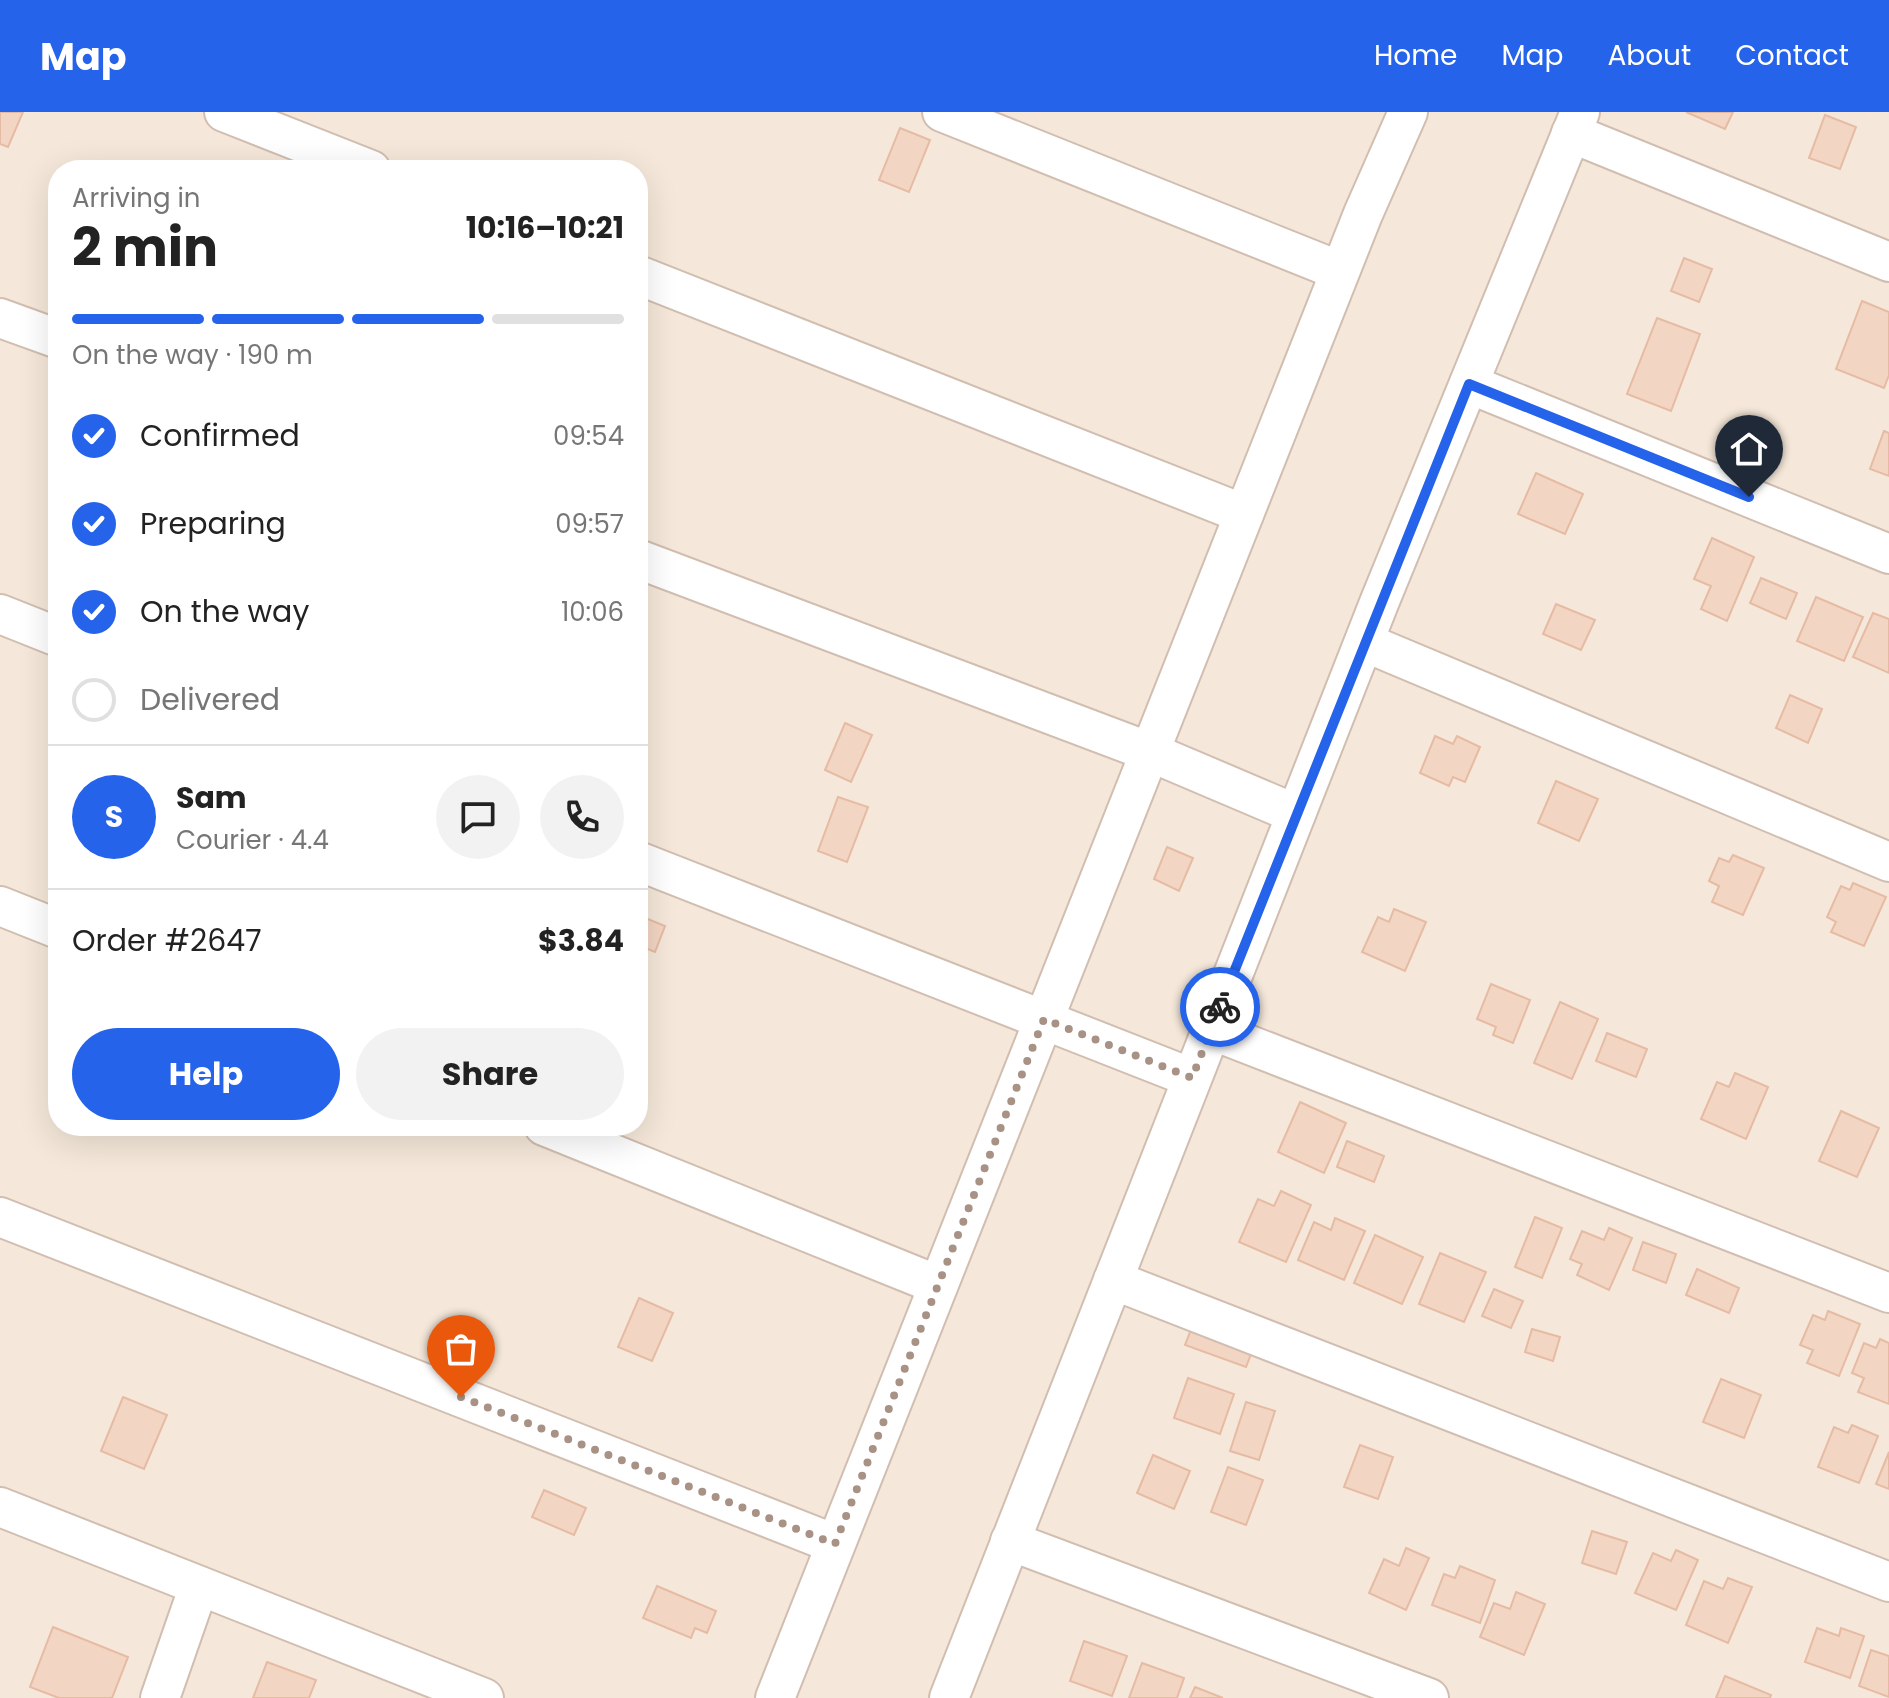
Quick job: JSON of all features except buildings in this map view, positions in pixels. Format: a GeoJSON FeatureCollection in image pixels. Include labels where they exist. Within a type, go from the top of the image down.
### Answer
{"type":"FeatureCollection","features":[{"type":"Feature","properties":{"kind":"street"},"geometry":{"type":"LineString","coordinates":[[224,112],[346,160]]}},
{"type":"Feature","properties":{"kind":"street"},"geometry":{"type":"LineString","coordinates":[[942,112],[1340,271]]}},
{"type":"Feature","properties":{"kind":"street"},"geometry":{"type":"LineString","coordinates":[[775,1698],[1340,271],[1408,112]]}},
{"type":"Feature","properties":{"kind":"street"},"geometry":{"type":"LineString","coordinates":[[949,1698],[1364,642],[1575,122],[1889,262]]}},
{"type":"Feature","properties":{"kind":"street"},"geometry":{"type":"LineString","coordinates":[[648,279],[1244,514]]}},
{"type":"Feature","properties":{"kind":"street"},"geometry":{"type":"LineString","coordinates":[[0,318],[48,335]]}},
{"type":"Feature","properties":{"kind":"street"},"geometry":{"type":"LineString","coordinates":[[1469,384],[1889,554]]}},
{"type":"Feature","properties":{"kind":"street"},"geometry":{"type":"LineString","coordinates":[[648,563],[1150,752],[1296,814]]}},
{"type":"Feature","properties":{"kind":"street"},"geometry":{"type":"LineString","coordinates":[[0,614],[48,633]]}},
{"type":"Feature","properties":{"kind":"street"},"geometry":{"type":"LineString","coordinates":[[1364,642],[1889,862]]}},
{"type":"Feature","properties":{"kind":"street"},"geometry":{"type":"LineString","coordinates":[[648,865],[1192,1078]]}},
{"type":"Feature","properties":{"kind":"street"},"geometry":{"type":"LineString","coordinates":[[0,906],[48,925]]}},
{"type":"Feature","properties":{"kind":"street"},"geometry":{"type":"LineString","coordinates":[[1211,1030],[1889,1293]]}},
{"type":"Feature","properties":{"kind":"street"},"geometry":{"type":"LineString","coordinates":[[569,1136],[938,1285]]}},
{"type":"Feature","properties":{"kind":"street"},"geometry":{"type":"LineString","coordinates":[[0,1217],[835,1544]]}},
{"type":"Feature","properties":{"kind":"street"},"geometry":{"type":"LineString","coordinates":[[1113,1280],[1889,1582]]}},
{"type":"Feature","properties":{"kind":"street"},"geometry":{"type":"LineString","coordinates":[[0,1507],[483,1698]]}},
{"type":"Feature","properties":{"kind":"street"},"geometry":{"type":"LineString","coordinates":[[1010,1541],[1429,1698]]}},
{"type":"Feature","properties":{"kind":"street"},"geometry":{"type":"LineString","coordinates":[[160,1698],[199,1586]]}},
{"type":"Feature","properties":{"kind":"shaded area"},"geometry":{"type":"Polygon","coordinates":[[[0,112],[1889,112],[1889,1698],[0,1698],[0,112]]]}},
{"type":"Feature","properties":{"kind":"way so far"},"geometry":{"type":"LineString","coordinates":[[461,1397],[835,1544],[1044,1019],[1192,1078],[1220,1007]]}},
{"type":"Feature","properties":{"kind":"route"},"geometry":{"type":"LineString","coordinates":[[1220,1007],[1469,384],[1749,497]]}}]}
